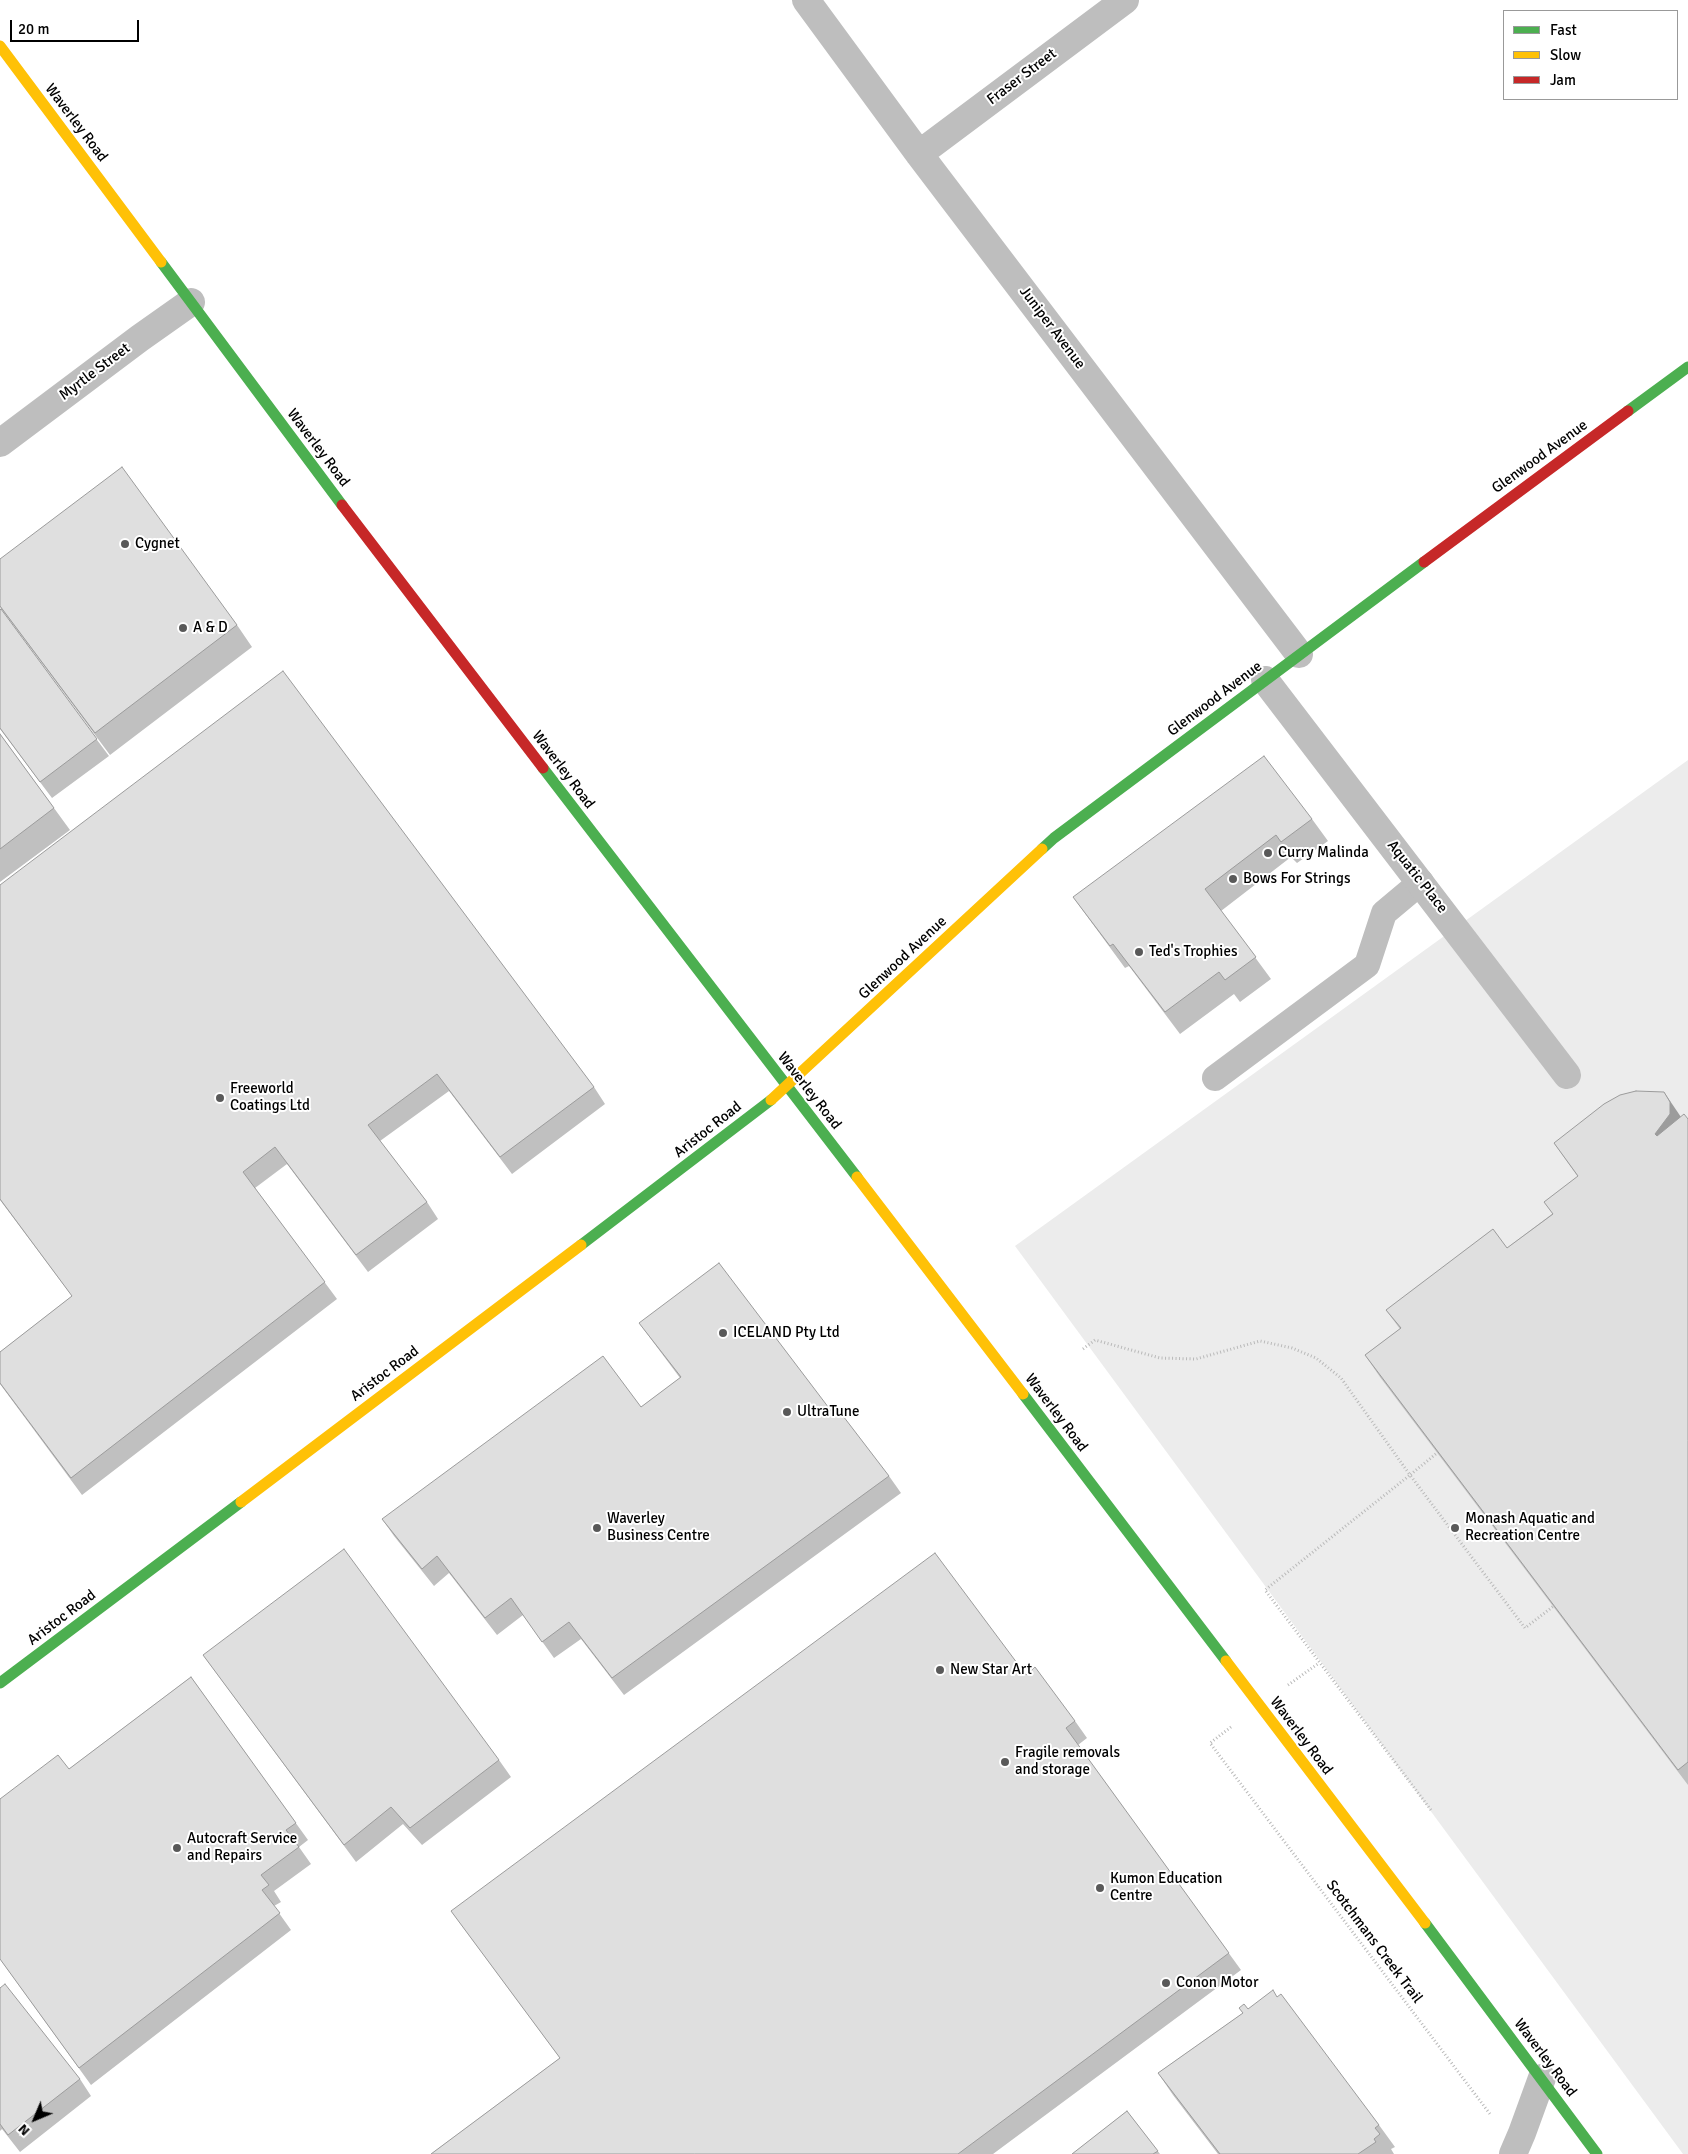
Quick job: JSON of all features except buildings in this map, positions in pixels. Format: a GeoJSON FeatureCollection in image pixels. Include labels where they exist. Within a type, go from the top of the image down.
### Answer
{"type":"FeatureCollection","features":[{"type":"Feature","properties":{"kind":"main road","name":"Waverley Road"},"geometry":{"type":"LineString","coordinates":[[0,46],[345,509],[1089,1480],[1542,2078],[1597,2154]]}},
{"type":"Feature","properties":{"kind":"main road","name":"Glenwood Avenue"},"geometry":{"type":"LineString","coordinates":[[787,1087],[1054,838],[1299,654],[1688,367]]}},
{"type":"Feature","properties":{"kind":"main road","name":"Aristoc Road"},"geometry":{"type":"LineString","coordinates":[[0,1683],[725,1137],[787,1087]]}},
{"type":"Feature","properties":{"kind":"street","name":"Juniper Avenue"},"geometry":{"type":"LineString","coordinates":[[806,0],[920,154],[1299,654]]}},
{"type":"Feature","properties":{"kind":"street","name":"Fraser Street"},"geometry":{"type":"LineString","coordinates":[[920,154],[1125,0]]}},
{"type":"Feature","properties":{"kind":"street","name":"Myrtle Street"},"geometry":{"type":"LineString","coordinates":[[0,443],[191,302]]}},
{"type":"Feature","properties":{"kind":"street","name":"Aquatic Place"},"geometry":{"type":"LineString","coordinates":[[1265,680],[1567,1075]]}},
{"type":"Feature","properties":{"kind":"street"},"geometry":{"type":"LineString","coordinates":[[1514,2151],[1542,2078]]}},
{"type":"Feature","properties":{"kind":"lane"},"geometry":{"type":"LineString","coordinates":[[1215,1078],[1367,965],[1384,913],[1420,882]]}},
{"type":"Feature","properties":{"kind":"path"},"geometry":{"type":"LineString","coordinates":[[1083,1349],[1095,1340],[1160,1358],[1196,1359],[1260,1340],[1292,1348],[1316,1358],[1341,1378],[1410,1475],[1525,1628],[1560,1602]]}},
{"type":"Feature","properties":{"kind":"path"},"geometry":{"type":"LineString","coordinates":[[1430,1810],[1264,1590],[1437,1454]]}},
{"type":"Feature","properties":{"kind":"path","name":"Scotchmans Creek Trail"},"geometry":{"type":"LineString","coordinates":[[1210,1743],[1514,2151]]}},
{"type":"Feature","properties":{"kind":"shaded area","name":"Monash Aquatic and Recreation Centre"},"geometry":{"type":"Polygon","coordinates":[[[1688,760],[1688,2154],[1683,2154],[1015,1246],[1688,760]]]}},
{"type":"Feature","properties":{"kind":"traffic: fast"},"geometry":{"type":"LineString","coordinates":[[161,262],[342,505]]}},
{"type":"Feature","properties":{"kind":"traffic: fast"},"geometry":{"type":"LineString","coordinates":[[1628,411],[1688,367]]}},
{"type":"Feature","properties":{"kind":"traffic: fast"},"geometry":{"type":"LineString","coordinates":[[1042,849],[1054,838],[1424,562]]}},
{"type":"Feature","properties":{"kind":"traffic: fast"},"geometry":{"type":"LineString","coordinates":[[543,768],[857,1177]]}},
{"type":"Feature","properties":{"kind":"traffic: fast"},"geometry":{"type":"LineString","coordinates":[[581,1245],[771,1100]]}},
{"type":"Feature","properties":{"kind":"traffic: fast"},"geometry":{"type":"LineString","coordinates":[[1023,1394],[1226,1661]]}},
{"type":"Feature","properties":{"kind":"traffic: fast"},"geometry":{"type":"LineString","coordinates":[[0,1683],[241,1502]]}},
{"type":"Feature","properties":{"kind":"traffic: fast"},"geometry":{"type":"LineString","coordinates":[[1425,1923],[1597,2154]]}},
{"type":"Feature","properties":{"kind":"traffic: slow"},"geometry":{"type":"LineString","coordinates":[[0,46],[161,262]]}},
{"type":"Feature","properties":{"kind":"traffic: slow"},"geometry":{"type":"LineString","coordinates":[[771,1100],[1042,849]]}},
{"type":"Feature","properties":{"kind":"traffic: slow"},"geometry":{"type":"LineString","coordinates":[[857,1177],[1023,1394]]}},
{"type":"Feature","properties":{"kind":"traffic: slow"},"geometry":{"type":"LineString","coordinates":[[241,1502],[581,1245]]}},
{"type":"Feature","properties":{"kind":"traffic: slow"},"geometry":{"type":"LineString","coordinates":[[1226,1661],[1425,1923]]}},
{"type":"Feature","properties":{"kind":"traffic: jam"},"geometry":{"type":"LineString","coordinates":[[1424,562],[1628,411]]}},
{"type":"Feature","properties":{"kind":"traffic: jam"},"geometry":{"type":"LineString","coordinates":[[342,505],[543,768]]}},
{"type":"Feature","properties":{"kind":"place","name":"Cygnet"},"geometry":{"type":"Point","coordinates":[125,544]}},
{"type":"Feature","properties":{"kind":"place","name":"A & D"},"geometry":{"type":"Point","coordinates":[183,628]}},
{"type":"Feature","properties":{"kind":"place","name":"Curry Malinda"},"geometry":{"type":"Point","coordinates":[1268,853]}},
{"type":"Feature","properties":{"kind":"place","name":"Bows For Strings"},"geometry":{"type":"Point","coordinates":[1233,879]}},
{"type":"Feature","properties":{"kind":"place","name":"Ted's Trophies"},"geometry":{"type":"Point","coordinates":[1139,952]}},
{"type":"Feature","properties":{"kind":"place","name":"Freeworld Coatings Ltd"},"geometry":{"type":"Point","coordinates":[220,1098]}},
{"type":"Feature","properties":{"kind":"place","name":"ICELAND Pty Ltd"},"geometry":{"type":"Point","coordinates":[723,1333]}},
{"type":"Feature","properties":{"kind":"place","name":"UltraTune"},"geometry":{"type":"Point","coordinates":[787,1412]}},
{"type":"Feature","properties":{"kind":"place","name":"Waverley Business Centre"},"geometry":{"type":"Point","coordinates":[597,1528]}},
{"type":"Feature","properties":{"kind":"place","name":"Monash Aquatic and Recreation Centre"},"geometry":{"type":"Point","coordinates":[1455,1528]}},
{"type":"Feature","properties":{"kind":"place","name":"New Star Art"},"geometry":{"type":"Point","coordinates":[940,1670]}},
{"type":"Feature","properties":{"kind":"place","name":"Fragile removals and storage"},"geometry":{"type":"Point","coordinates":[1005,1762]}},
{"type":"Feature","properties":{"kind":"place","name":"Autocraft Service and Repairs"},"geometry":{"type":"Point","coordinates":[177,1848]}},
{"type":"Feature","properties":{"kind":"place","name":"Kumon Education Centre"},"geometry":{"type":"Point","coordinates":[1100,1888]}},
{"type":"Feature","properties":{"kind":"place","name":"Conon Motor"},"geometry":{"type":"Point","coordinates":[1166,1983]}}]}
